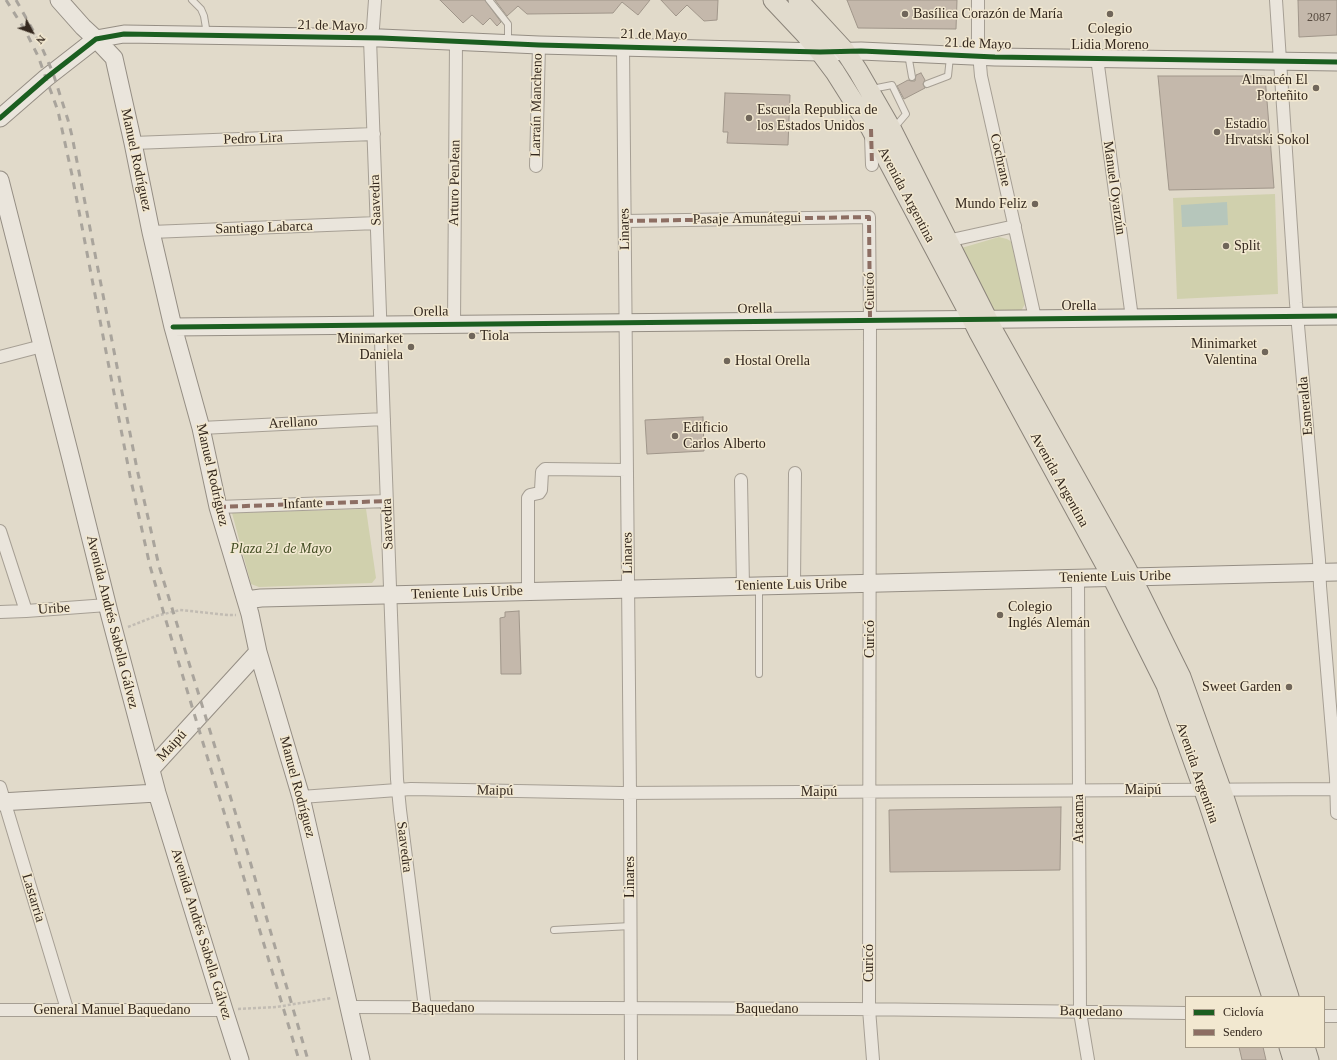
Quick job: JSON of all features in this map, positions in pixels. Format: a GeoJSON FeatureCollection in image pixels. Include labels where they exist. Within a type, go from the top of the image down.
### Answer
{"type":"FeatureCollection","features":[{"type":"Feature","properties":{"kind":"main road","name":"Avenida Argentina"},"geometry":{"type":"LineString","coordinates":[[773,0],[805,34],[835,72],[871,129],[980,319]]}},
{"type":"Feature","properties":{"kind":"main road","name":"Avenida Argentina"},"geometry":{"type":"LineString","coordinates":[[798,0],[844,51],[892,130],[947,242],[980,319],[979,333],[1181,677],[1221,790],[1289,996]]}},
{"type":"Feature","properties":{"kind":"main road","name":"Avenida Argentina"},"geometry":{"type":"LineString","coordinates":[[1121,577],[1166,685],[1272,996]]}},
{"type":"Feature","properties":{"kind":"main road"},"geometry":{"type":"LineString","coordinates":[[1288,1048],[1293,1060]]}},
{"type":"Feature","properties":{"kind":"main road"},"geometry":{"type":"LineString","coordinates":[[1305,1048],[1310,1060]]}},
{"type":"Feature","properties":{"kind":"street","name":"Manuel Rodríguez"},"geometry":{"type":"LineString","coordinates":[[59,0],[114,58],[173,327],[201,428],[218,507],[248,607],[258,652],[301,797],[347,1002],[362,1060]]}},
{"type":"Feature","properties":{"kind":"street","name":"Saavedra"},"geometry":{"type":"LineString","coordinates":[[375,0],[373,28],[370,39],[398,790],[425,1008]]}},
{"type":"Feature","properties":{"kind":"street","name":"Cochrane"},"geometry":{"type":"LineString","coordinates":[[978,0],[978,42],[981,76],[1035,318]]}},
{"type":"Feature","properties":{"kind":"street","name":"Esmeralda"},"geometry":{"type":"LineString","coordinates":[[1276,0],[1297,316],[1320,572],[1337,789],[1337,813]]}},
{"type":"Feature","properties":{"kind":"street","name":"21 de Mayo"},"geometry":{"type":"LineString","coordinates":[[0,118],[46,78],[96,39],[124,34],[370,39],[820,52],[844,51],[979,56],[1337,62]]}},
{"type":"Feature","properties":{"kind":"street","name":"Arturo PenJean"},"geometry":{"type":"LineString","coordinates":[[454,324],[456,42]]}},
{"type":"Feature","properties":{"kind":"street","name":"Larraín Mancheno"},"geometry":{"type":"LineString","coordinates":[[536,166],[539,45]]}},
{"type":"Feature","properties":{"kind":"street","name":"Linares"},"geometry":{"type":"LineString","coordinates":[[623,47],[631,1060]]}},
{"type":"Feature","properties":{"kind":"street","name":"Manuel Oyarzún"},"geometry":{"type":"LineString","coordinates":[[1097,58],[1132,318]]}},
{"type":"Feature","properties":{"kind":"street"},"geometry":{"type":"LineString","coordinates":[[871,129],[872,165]]}},
{"type":"Feature","properties":{"kind":"street","name":"Pedro Lira"},"geometry":{"type":"LineString","coordinates":[[133,143],[374,134]]}},
{"type":"Feature","properties":{"kind":"street","name":"Avenida Andrés Sabella Gálvez"},"geometry":{"type":"LineString","coordinates":[[0,180],[107,605],[157,793],[240,1060]]}},
{"type":"Feature","properties":{"kind":"street","name":"Pasaje Amunátegui"},"geometry":{"type":"LineString","coordinates":[[625,221],[869,217]]}},
{"type":"Feature","properties":{"kind":"street","name":"Curicó"},"geometry":{"type":"LineString","coordinates":[[869,217],[869,1009],[873,1060]]}},
{"type":"Feature","properties":{"kind":"street","name":"Santiago Labarca"},"geometry":{"type":"LineString","coordinates":[[151,232],[377,223]]}},
{"type":"Feature","properties":{"kind":"street"},"geometry":{"type":"LineString","coordinates":[[947,242],[1015,226]]}},
{"type":"Feature","properties":{"kind":"street","name":"Orella"},"geometry":{"type":"LineString","coordinates":[[173,327],[1337,316]]}},
{"type":"Feature","properties":{"kind":"street"},"geometry":{"type":"LineString","coordinates":[[0,357],[42,346]]}},
{"type":"Feature","properties":{"kind":"street","name":"Arellano"},"geometry":{"type":"LineString","coordinates":[[201,428],[384,419]]}},
{"type":"Feature","properties":{"kind":"street"},"geometry":{"type":"LineString","coordinates":[[528,591],[528,498],[530,495],[539,493],[541,490],[542,472],[545,470],[627,470]]}},
{"type":"Feature","properties":{"kind":"street"},"geometry":{"type":"LineString","coordinates":[[794,585],[795,473]]}},
{"type":"Feature","properties":{"kind":"street"},"geometry":{"type":"LineString","coordinates":[[741,480],[751,586]]}},
{"type":"Feature","properties":{"kind":"street","name":"Infante"},"geometry":{"type":"LineString","coordinates":[[218,507],[387,501]]}},
{"type":"Feature","properties":{"kind":"street"},"geometry":{"type":"LineString","coordinates":[[0,531],[26,611]]}},
{"type":"Feature","properties":{"kind":"street","name":"Teniente Luis Uribe"},"geometry":{"type":"LineString","coordinates":[[248,607],[261,598],[1337,572]]}},
{"type":"Feature","properties":{"kind":"street","name":"Atacama"},"geometry":{"type":"LineString","coordinates":[[1078,578],[1080,1012],[1088,1060]]}},
{"type":"Feature","properties":{"kind":"street","name":"Uribe"},"geometry":{"type":"LineString","coordinates":[[0,612],[107,605]]}},
{"type":"Feature","properties":{"kind":"street","name":"Maipú"},"geometry":{"type":"LineString","coordinates":[[151,769],[258,652]]}},
{"type":"Feature","properties":{"kind":"street","name":"Maipú"},"geometry":{"type":"LineString","coordinates":[[301,797],[398,790],[630,793],[1337,789]]}},
{"type":"Feature","properties":{"kind":"street"},"geometry":{"type":"LineString","coordinates":[[1,797],[157,793]]}},
{"type":"Feature","properties":{"kind":"street","name":"Lastarria"},"geometry":{"type":"LineString","coordinates":[[1,797],[67,1009]]}},
{"type":"Feature","properties":{"kind":"street","name":"Baquedano"},"geometry":{"type":"LineString","coordinates":[[347,1002],[425,1008],[869,1009],[1185,1013]]}},
{"type":"Feature","properties":{"kind":"street","name":"General Manuel Baquedano"},"geometry":{"type":"LineString","coordinates":[[0,1010],[224,1010]]}},
{"type":"Feature","properties":{"kind":"street"},"geometry":{"type":"LineString","coordinates":[[1325,1016],[1337,1016]]}},
{"type":"Feature","properties":{"kind":"lane"},"geometry":{"type":"LineString","coordinates":[[192,0],[201,9],[204,16],[207,36]]}},
{"type":"Feature","properties":{"kind":"lane"},"geometry":{"type":"LineString","coordinates":[[488,0],[508,24],[508,43]]}},
{"type":"Feature","properties":{"kind":"lane"},"geometry":{"type":"LineString","coordinates":[[907,53],[912,77]]}},
{"type":"Feature","properties":{"kind":"lane"},"geometry":{"type":"LineString","coordinates":[[926,84],[948,76],[950,55]]}},
{"type":"Feature","properties":{"kind":"lane"},"geometry":{"type":"LineString","coordinates":[[868,90],[892,86],[899,96],[906,114],[892,130]]}},
{"type":"Feature","properties":{"kind":"lane"},"geometry":{"type":"LineString","coordinates":[[751,586],[759,674]]}},
{"type":"Feature","properties":{"kind":"lane"},"geometry":{"type":"LineString","coordinates":[[554,930],[631,926]]}},
{"type":"Feature","properties":{"kind":"path"},"geometry":{"type":"LineString","coordinates":[[128,627],[156,616],[180,610],[228,615],[248,607]]}},
{"type":"Feature","properties":{"kind":"path"},"geometry":{"type":"LineString","coordinates":[[224,1010],[347,1002]]}},
{"type":"Feature","properties":{"kind":"green space","name":"Split"},"geometry":{"type":"Polygon","coordinates":[[[1275,194],[1278,294],[1177,299],[1173,198],[1275,194]]]}},
{"type":"Feature","properties":{"kind":"green space"},"geometry":{"type":"Polygon","coordinates":[[[999,237],[1012,242],[1025,304],[1020,313],[992,313],[958,249],[999,237]]]}},
{"type":"Feature","properties":{"kind":"green space","name":"Plaza 21 de Mayo"},"geometry":{"type":"Polygon","coordinates":[[[366,509],[376,578],[372,583],[259,587],[251,584],[232,513],[366,509]]]}},
{"type":"Feature","properties":{"kind":"shaded area"},"geometry":{"type":"Polygon","coordinates":[[[1227,202],[1228,225],[1182,227],[1181,205],[1227,202]]]}},
{"type":"Feature","properties":{"kind":"building"},"geometry":{"type":"Polygon","coordinates":[[[440,0],[485,0],[501,22],[497,26],[490,18],[483,25],[472,15],[463,23],[440,0]]]}},
{"type":"Feature","properties":{"kind":"building"},"geometry":{"type":"Polygon","coordinates":[[[495,0],[650,0],[638,15],[622,2],[613,13],[527,14],[518,6],[507,16],[495,0]]]}},
{"type":"Feature","properties":{"kind":"building"},"geometry":{"type":"Polygon","coordinates":[[[661,0],[718,0],[717,20],[704,21],[687,5],[676,16],[661,0]]]}},
{"type":"Feature","properties":{"kind":"building","name":"Basílica Corazón de María"},"geometry":{"type":"Polygon","coordinates":[[[847,0],[957,0],[956,29],[858,28],[847,0]]]}},
{"type":"Feature","properties":{"kind":"building"},"geometry":{"type":"Polygon","coordinates":[[[1298,0],[1337,0],[1337,35],[1299,37],[1298,0]]]}},
{"type":"Feature","properties":{"kind":"building"},"geometry":{"type":"Polygon","coordinates":[[[921,73],[925,80],[923,84],[925,88],[904,99],[897,86],[908,80],[915,81],[916,75],[921,73]]]}},
{"type":"Feature","properties":{"kind":"building","name":"Estadio Hrvatski Sokol"},"geometry":{"type":"Polygon","coordinates":[[[1158,76],[1265,76],[1274,188],[1169,190],[1158,76]]]}},
{"type":"Feature","properties":{"kind":"building"},"geometry":{"type":"Polygon","coordinates":[[[725,93],[790,95],[788,145],[727,143],[728,132],[723,132],[725,93]]]}},
{"type":"Feature","properties":{"kind":"building","name":"Edificio Carlos Alberto"},"geometry":{"type":"Polygon","coordinates":[[[703,417],[704,451],[647,454],[645,420],[703,417]]]}},
{"type":"Feature","properties":{"kind":"building"},"geometry":{"type":"Polygon","coordinates":[[[519,611],[521,674],[501,674],[500,618],[505,617],[505,612],[519,611]]]}},
{"type":"Feature","properties":{"kind":"building"},"geometry":{"type":"Polygon","coordinates":[[[1061,807],[1060,870],[890,872],[889,810],[1061,807]]]}},
{"type":"Feature","properties":{"kind":"building"},"geometry":{"type":"Polygon","coordinates":[[[1239,1048],[1263,1048],[1266,1060],[1242,1060],[1239,1048]]]}},
{"type":"Feature","properties":{"kind":"railway"},"geometry":{"type":"LineString","coordinates":[[6,0],[25,30],[38,56],[58,111],[72,175],[130,476],[150,566],[299,1060]]}},
{"type":"Feature","properties":{"kind":"railway"},"geometry":{"type":"LineString","coordinates":[[16,0],[39,41],[53,73],[68,120],[137,469],[159,566],[245,844],[308,1060]]}},
{"type":"Feature","properties":{"kind":"marked path"},"geometry":{"type":"LineString","coordinates":[[871,129],[872,165]]}},
{"type":"Feature","properties":{"kind":"marked path"},"geometry":{"type":"LineString","coordinates":[[625,221],[869,217],[870,320]]}},
{"type":"Feature","properties":{"kind":"marked path"},"geometry":{"type":"LineString","coordinates":[[218,507],[387,501]]}},
{"type":"Feature","properties":{"kind":"cycle path"},"geometry":{"type":"LineString","coordinates":[[0,118],[46,78],[96,39],[124,34],[381,38],[539,45],[820,52],[861,51],[995,57],[1337,62]]}},
{"type":"Feature","properties":{"kind":"cycle path"},"geometry":{"type":"LineString","coordinates":[[173,327],[1337,316]]}},
{"type":"Feature","properties":{"kind":"place","name":"Basílica Corazón de María"},"geometry":{"type":"Point","coordinates":[905,14]}},
{"type":"Feature","properties":{"kind":"place","name":"Colegio Lidia Moreno"},"geometry":{"type":"Point","coordinates":[1110,14]}},
{"type":"Feature","properties":{"kind":"place","name":"Almacén El Porteñito"},"geometry":{"type":"Point","coordinates":[1316,88]}},
{"type":"Feature","properties":{"kind":"place","name":"Escuela Republica de los Estados Unidos"},"geometry":{"type":"Point","coordinates":[749,118]}},
{"type":"Feature","properties":{"kind":"place","name":"Estadio Hrvatski Sokol"},"geometry":{"type":"Point","coordinates":[1217,132]}},
{"type":"Feature","properties":{"kind":"place","name":"Mundo Feliz"},"geometry":{"type":"Point","coordinates":[1035,204]}},
{"type":"Feature","properties":{"kind":"place","name":"Split"},"geometry":{"type":"Point","coordinates":[1226,246]}},
{"type":"Feature","properties":{"kind":"place","name":"Tiola"},"geometry":{"type":"Point","coordinates":[472,336]}},
{"type":"Feature","properties":{"kind":"place","name":"Minimarket Daniela"},"geometry":{"type":"Point","coordinates":[411,347]}},
{"type":"Feature","properties":{"kind":"place","name":"Minimarket Valentina"},"geometry":{"type":"Point","coordinates":[1265,352]}},
{"type":"Feature","properties":{"kind":"place","name":"Hostal Orella"},"geometry":{"type":"Point","coordinates":[727,361]}},
{"type":"Feature","properties":{"kind":"place","name":"Edificio Carlos Alberto"},"geometry":{"type":"Point","coordinates":[675,436]}},
{"type":"Feature","properties":{"kind":"place","name":"Colegio Inglés Alemán"},"geometry":{"type":"Point","coordinates":[1000,615]}},
{"type":"Feature","properties":{"kind":"place","name":"Sweet Garden"},"geometry":{"type":"Point","coordinates":[1289,687]}}]}
